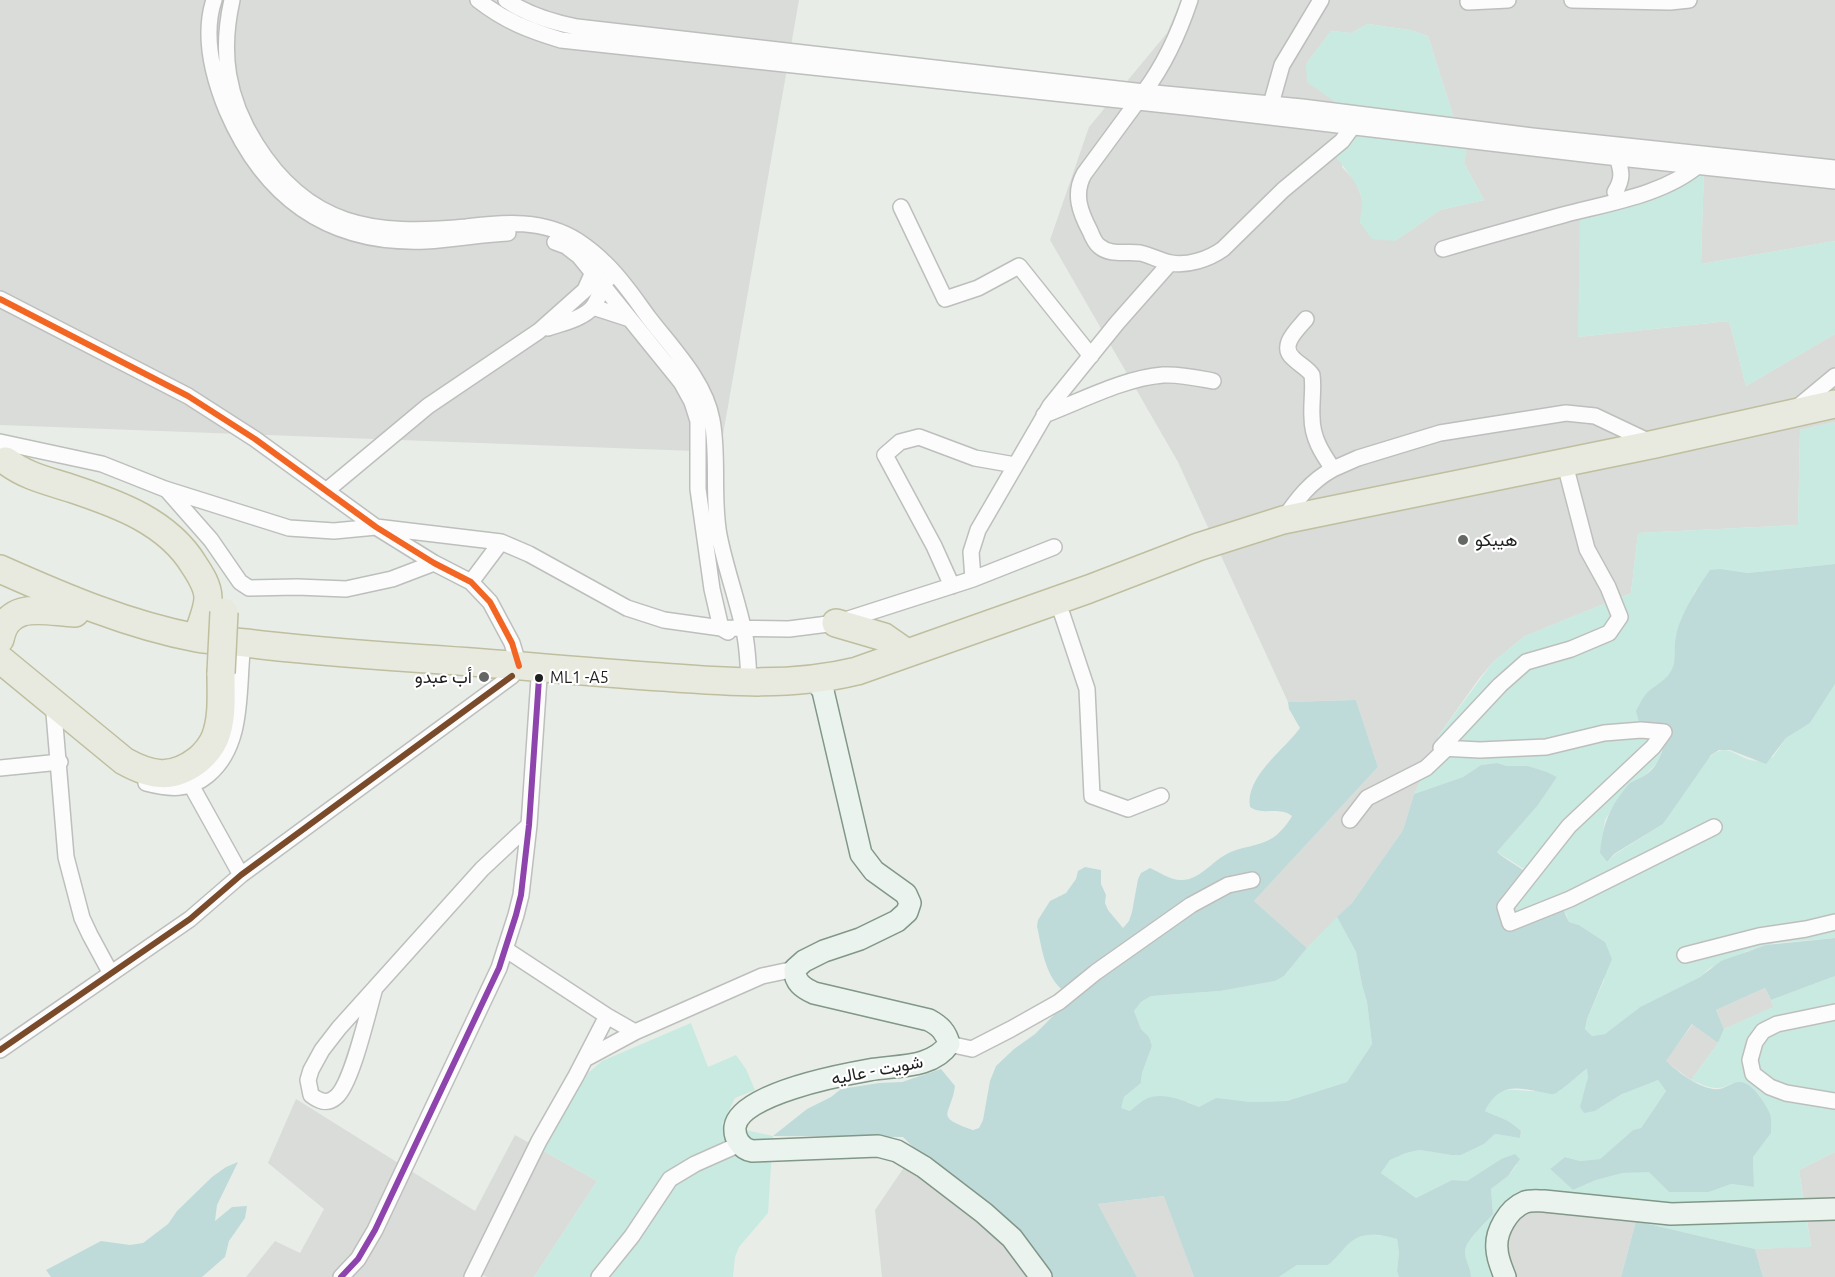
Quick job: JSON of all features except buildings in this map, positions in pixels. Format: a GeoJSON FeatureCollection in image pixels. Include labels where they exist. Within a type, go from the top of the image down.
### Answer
{"type":"FeatureCollection","features":[{"type":"Feature","properties":{"kind":"highway"},"geometry":{"type":"LineString","coordinates":[[0,568],[88,607],[197,638],[524,673],[738,692],[787,694],[819,685],[907,653],[1289,535],[1655,444],[1835,404]]}},
{"type":"Feature","properties":{"kind":"highway"},"geometry":{"type":"LineString","coordinates":[[0,583],[75,613],[164,639],[242,653],[402,669],[604,674],[856,685],[1062,614],[1095,595],[1198,548],[1283,520],[1485,486],[1568,476],[1835,420]]}},
{"type":"Feature","properties":{"kind":"highway"},"geometry":{"type":"LineString","coordinates":[[8,457],[30,476],[72,488],[140,515],[161,528],[190,557],[206,586],[208,599],[197,638]]}},
{"type":"Feature","properties":{"kind":"highway"},"geometry":{"type":"LineString","coordinates":[[0,644],[9,666],[124,761],[148,776],[187,768],[210,748],[218,728],[220,712],[224,612],[222,597],[213,571],[198,547],[181,526],[149,504],[116,489],[8,457]]}},
{"type":"Feature","properties":{"kind":"highway"},"geometry":{"type":"LineString","coordinates":[[0,639],[3,626],[18,612],[31,610],[75,613]]}},
{"type":"Feature","properties":{"kind":"highway"},"geometry":{"type":"LineString","coordinates":[[836,623],[884,637],[907,653]]}},
{"type":"Feature","properties":{"kind":"street"},"geometry":{"type":"LineString","coordinates":[[214,0],[210,12],[209,46],[218,88],[236,129],[259,168],[275,187],[302,210],[318,220],[352,233],[388,240],[427,241],[504,233],[533,235],[566,246],[604,273],[630,319],[681,382],[695,410],[699,433],[698,489],[712,589],[721,628]]}},
{"type":"Feature","properties":{"kind":"street"},"geometry":{"type":"LineString","coordinates":[[232,0],[227,25],[226,57],[228,79],[241,117],[267,162],[282,180],[308,202],[323,211],[355,223],[389,229],[426,230],[504,223],[535,224],[571,237],[687,367],[702,390],[708,405],[713,433],[719,534],[745,636],[749,682]]}},
{"type":"Feature","properties":{"kind":"street"},"geometry":{"type":"LineString","coordinates":[[478,0],[499,16],[529,31],[561,40],[720,50]]}},
{"type":"Feature","properties":{"kind":"street"},"geometry":{"type":"LineString","coordinates":[[506,0],[517,8],[546,20],[720,50],[1141,97],[1532,136],[1835,181]]}},
{"type":"Feature","properties":{"kind":"street"},"geometry":{"type":"LineString","coordinates":[[1190,0],[1182,26],[1159,72],[1084,174],[1078,186],[1078,202],[1083,219],[1098,246],[1115,252],[1140,254],[1170,263],[1192,262],[1219,252],[1283,190],[1342,141],[1353,126]]}},
{"type":"Feature","properties":{"kind":"street"},"geometry":{"type":"LineString","coordinates":[[1271,104],[1282,65],[1321,0]]}},
{"type":"Feature","properties":{"kind":"street"},"geometry":{"type":"LineString","coordinates":[[1468,2],[1509,0]]}},
{"type":"Feature","properties":{"kind":"street"},"geometry":{"type":"LineString","coordinates":[[1572,0],[1670,2],[1689,0]]}},
{"type":"Feature","properties":{"kind":"street"},"geometry":{"type":"LineString","coordinates":[[1141,97],[1170,93],[1271,104],[1353,126],[1617,157],[1835,168]]}},
{"type":"Feature","properties":{"kind":"street"},"geometry":{"type":"LineString","coordinates":[[1615,192],[1620,184],[1622,172],[1617,157]]}},
{"type":"Feature","properties":{"kind":"street"},"geometry":{"type":"LineString","coordinates":[[1566,214],[1590,201],[1638,186],[1697,160]]}},
{"type":"Feature","properties":{"kind":"street"},"geometry":{"type":"LineString","coordinates":[[1443,249],[1641,194],[1680,178],[1697,160]]}},
{"type":"Feature","properties":{"kind":"street"},"geometry":{"type":"LineString","coordinates":[[901,207],[945,299],[978,288],[1019,267],[1090,356]]}},
{"type":"Feature","properties":{"kind":"street"},"geometry":{"type":"LineString","coordinates":[[973,579],[971,552],[978,530],[1044,415],[1090,356],[1170,263]]}},
{"type":"Feature","properties":{"kind":"street"},"geometry":{"type":"LineString","coordinates":[[539,331],[578,317],[593,307],[604,273]]}},
{"type":"Feature","properties":{"kind":"street"},"geometry":{"type":"LineString","coordinates":[[326,491],[428,406],[539,331],[604,273]]}},
{"type":"Feature","properties":{"kind":"street"},"geometry":{"type":"LineString","coordinates":[[0,299],[188,396],[255,439],[376,527],[471,582],[490,602],[512,643],[524,673],[529,825],[520,895],[505,949],[499,968],[375,1230],[358,1259],[341,1277]]}},
{"type":"Feature","properties":{"kind":"street"},"geometry":{"type":"LineString","coordinates":[[593,307],[630,319]]}},
{"type":"Feature","properties":{"kind":"street"},"geometry":{"type":"LineString","coordinates":[[1306,319],[1289,339],[1288,349],[1292,358],[1312,375],[1314,437],[1333,469]]}},
{"type":"Feature","properties":{"kind":"street"},"geometry":{"type":"LineString","coordinates":[[1044,415],[1114,387],[1148,377],[1178,375],[1213,381]]}},
{"type":"Feature","properties":{"kind":"street"},"geometry":{"type":"LineString","coordinates":[[1789,414],[1835,376]]}},
{"type":"Feature","properties":{"kind":"street"},"geometry":{"type":"LineString","coordinates":[[1283,520],[1308,487],[1322,475],[1358,458],[1440,433],[1566,413],[1595,416],[1655,444]]}},
{"type":"Feature","properties":{"kind":"street"},"geometry":{"type":"LineString","coordinates":[[952,586],[934,546],[885,455],[900,442],[919,437],[975,458],[1015,465]]}},
{"type":"Feature","properties":{"kind":"street"},"geometry":{"type":"LineString","coordinates":[[8,457],[102,464],[165,489],[289,528],[334,531],[376,527],[501,542],[529,554],[627,608],[664,620],[721,628],[745,636],[836,623],[973,579],[1054,547]]}},
{"type":"Feature","properties":{"kind":"street"},"geometry":{"type":"LineString","coordinates":[[1568,476],[1587,549],[1608,587],[1620,617],[1609,633],[1526,662],[1500,685],[1441,748],[1480,750],[1546,747],[1604,734],[1641,730],[1664,732],[1653,747],[1569,826],[1542,858],[1505,907],[1510,923],[1570,899],[1714,827]]}},
{"type":"Feature","properties":{"kind":"street"},"geometry":{"type":"LineString","coordinates":[[165,489],[211,540],[240,582],[249,588],[345,589],[392,579],[434,562]]}},
{"type":"Feature","properties":{"kind":"street"},"geometry":{"type":"LineString","coordinates":[[471,582],[501,542]]}},
{"type":"Feature","properties":{"kind":"street"},"geometry":{"type":"LineString","coordinates":[[1062,614],[1087,689],[1092,796],[1128,809],[1161,796]]}},
{"type":"Feature","properties":{"kind":"street"},"geometry":{"type":"LineString","coordinates":[[148,776],[146,783],[167,787],[191,785],[211,772],[229,750],[235,723],[242,653]]}},
{"type":"Feature","properties":{"kind":"street"},"geometry":{"type":"LineString","coordinates":[[0,1050],[190,919],[241,875],[524,673]]}},
{"type":"Feature","properties":{"kind":"street"},"geometry":{"type":"LineString","coordinates":[[585,1059],[635,1032],[762,976],[795,969],[809,958],[860,939],[897,921],[907,912],[910,903],[906,894],[874,871],[861,854],[819,685]]}},
{"type":"Feature","properties":{"kind":"street"},"geometry":{"type":"LineString","coordinates":[[53,701],[60,762],[66,857],[90,936],[110,972]]}},
{"type":"Feature","properties":{"kind":"street"},"geometry":{"type":"LineString","coordinates":[[1350,820],[1367,798],[1426,768],[1446,749]]}},
{"type":"Feature","properties":{"kind":"street"},"geometry":{"type":"LineString","coordinates":[[0,768],[60,762]]}},
{"type":"Feature","properties":{"kind":"street"},"geometry":{"type":"LineString","coordinates":[[191,785],[241,875]]}},
{"type":"Feature","properties":{"kind":"street"},"geometry":{"type":"LineString","coordinates":[[375,988],[351,1067],[341,1091],[330,1101],[318,1101],[311,1095],[308,1080],[322,1050],[333,1035],[375,988],[482,869],[529,825]]}},
{"type":"Feature","properties":{"kind":"street"},"geometry":{"type":"LineString","coordinates":[[795,969],[797,980],[804,988],[814,993],[929,1020],[946,1034],[949,1044],[972,1049],[1059,1002],[1096,972],[1191,905],[1228,885],[1252,880]]}},
{"type":"Feature","properties":{"kind":"street"},"geometry":{"type":"LineString","coordinates":[[1685,954],[1759,936],[1835,922]]}},
{"type":"Feature","properties":{"kind":"street"},"geometry":{"type":"LineString","coordinates":[[505,949],[635,1032]]}},
{"type":"Feature","properties":{"kind":"street"},"geometry":{"type":"LineString","coordinates":[[1835,1012],[1777,1024],[1764,1031],[1755,1042],[1750,1060],[1754,1074],[1770,1087],[1786,1093],[1835,1101]]}},
{"type":"Feature","properties":{"kind":"street"},"geometry":{"type":"LineString","coordinates":[[472,1277],[539,1141],[607,1016]]}},
{"type":"Feature","properties":{"kind":"street","name":"شويت - عاليه"},"geometry":{"type":"LineString","coordinates":[[740,1144],[736,1134],[737,1122],[744,1111],[758,1101],[810,1083],[869,1070],[922,1063],[942,1053],[949,1044]]}},
{"type":"Feature","properties":{"kind":"street"},"geometry":{"type":"LineString","coordinates":[[599,1277],[632,1236],[670,1179],[695,1164],[740,1144],[752,1151],[879,1146],[897,1151],[924,1167],[1012,1239],[1041,1277]]}},
{"type":"Feature","properties":{"kind":"street"},"geometry":{"type":"LineString","coordinates":[[1505,1277],[1496,1249],[1499,1234],[1506,1217],[1527,1201],[1671,1214],[1835,1209]]}},
{"type":"Feature","properties":{"kind":"shaded area"},"geometry":{"type":"Polygon","coordinates":[[[0,0],[799,0],[720,452],[0,425],[0,0]]]}},
{"type":"Feature","properties":{"kind":"shaded area"},"geometry":{"type":"Polygon","coordinates":[[[1181,0],[1835,0],[1835,241],[1701,264],[1704,168],[1578,337],[1729,321],[1746,386],[1835,334],[1835,422],[1800,430],[1798,525],[1638,533],[1631,593],[1525,636],[1493,662],[1478,680],[1439,735],[1435,753],[1414,794],[1403,830],[1352,903],[1307,948],[1254,901],[1378,767],[1356,700],[1288,702],[1178,462],[1050,240],[1089,127],[1167,33],[1181,0]],[[1368,24],[1351,33],[1331,31],[1306,64],[1345,109],[1342,167],[1356,182],[1363,202],[1360,223],[1395,241],[1440,210],[1484,200],[1464,163],[1467,144],[1456,125],[1428,36],[1410,30],[1368,24]]]}},
{"type":"Feature","properties":{"kind":"shaded area"},"geometry":{"type":"Polygon","coordinates":[[[1368,24],[1410,30],[1428,36],[1456,125],[1468,144],[1464,163],[1484,200],[1440,210],[1395,241],[1372,239],[1360,223],[1362,204],[1359,189],[1331,150],[1345,109],[1307,82],[1306,64],[1331,31],[1351,33],[1368,24]]]}},
{"type":"Feature","properties":{"kind":"shaded area"},"geometry":{"type":"Polygon","coordinates":[[[1704,167],[1701,264],[1835,241],[1835,334],[1746,386],[1729,321],[1578,337],[1580,216],[1704,167]]]}},
{"type":"Feature","properties":{"kind":"shaded area"},"geometry":{"type":"Polygon","coordinates":[[[1835,422],[1835,564],[1746,573],[1721,569],[1696,590],[1681,619],[1672,670],[1664,681],[1665,736],[1659,761],[1612,809],[1605,820],[1600,853],[1607,862],[1614,855],[1663,824],[1703,764],[1719,751],[1726,750],[1743,758],[1759,761],[1773,757],[1786,738],[1810,723],[1835,684],[1835,938],[1776,943],[1747,951],[1710,968],[1700,977],[1640,1007],[1605,1034],[1592,1036],[1585,1029],[1604,980],[1605,942],[1579,925],[1569,922],[1566,913],[1509,928],[1501,922],[1508,914],[1524,869],[1497,852],[1538,805],[1557,777],[1528,766],[1507,766],[1497,763],[1481,765],[1463,777],[1414,794],[1435,753],[1439,735],[1493,662],[1525,636],[1631,593],[1638,533],[1798,525],[1800,430],[1835,422]]]}},
{"type":"Feature","properties":{"kind":"shaded area"},"geometry":{"type":"Polygon","coordinates":[[[1762,451],[1774,484],[1745,495],[1733,461],[1762,451]]]}},
{"type":"Feature","properties":{"kind":"shaded area"},"geometry":{"type":"Polygon","coordinates":[[[1835,564],[1835,684],[1810,723],[1786,738],[1766,764],[1730,750],[1719,750],[1711,755],[1663,824],[1614,854],[1607,862],[1600,853],[1605,825],[1612,809],[1628,785],[1653,768],[1664,742],[1665,736],[1639,722],[1636,711],[1647,693],[1670,673],[1681,620],[1710,570],[1721,569],[1747,573],[1835,564]]]}},
{"type":"Feature","properties":{"kind":"shaded area"},"geometry":{"type":"Polygon","coordinates":[[[1356,700],[1378,767],[1254,901],[1307,948],[1284,976],[1275,981],[1220,991],[1151,996],[1141,1002],[1134,1011],[1141,1029],[1149,1037],[1152,1046],[1142,1073],[1141,1083],[1124,1097],[1121,1108],[1130,1111],[1146,1099],[1159,1096],[1199,1107],[1216,1098],[1251,1102],[1287,1101],[1347,1082],[1372,1044],[1367,1002],[1356,952],[1337,917],[1352,903],[1403,830],[1414,794],[1463,777],[1481,765],[1497,763],[1507,766],[1528,766],[1557,777],[1538,805],[1497,852],[1530,877],[1528,888],[1501,922],[1509,928],[1561,905],[1569,922],[1579,925],[1605,942],[1612,959],[1587,1019],[1585,1029],[1592,1036],[1605,1034],[1640,1007],[1700,977],[1721,961],[1766,945],[1835,938],[1835,976],[1771,1000],[1765,988],[1716,1010],[1724,1029],[1718,1043],[1692,1024],[1666,1061],[1700,1085],[1717,1089],[1736,1082],[1745,1083],[1762,1099],[1770,1114],[1771,1133],[1753,1157],[1754,1187],[1731,1184],[1709,1192],[1669,1192],[1649,1172],[1623,1173],[1596,1180],[1573,1190],[1550,1169],[1565,1157],[1580,1161],[1600,1159],[1633,1130],[1641,1128],[1666,1091],[1658,1080],[1622,1094],[1595,1111],[1584,1113],[1580,1107],[1588,1077],[1587,1069],[1554,1094],[1515,1089],[1495,1096],[1485,1111],[1516,1127],[1521,1131],[1520,1138],[1495,1134],[1484,1144],[1461,1155],[1420,1150],[1406,1153],[1390,1160],[1381,1173],[1416,1198],[1452,1180],[1467,1181],[1501,1159],[1515,1154],[1520,1159],[1508,1176],[1491,1189],[1493,1214],[1468,1243],[1465,1253],[1471,1277],[1399,1277],[1397,1239],[1369,1235],[1361,1236],[1349,1243],[1328,1265],[1297,1265],[1279,1277],[1194,1277],[1164,1196],[1098,1204],[1137,1277],[1033,1277],[982,1216],[903,1137],[773,1136],[807,1109],[831,1097],[841,1089],[902,1082],[941,1069],[955,1086],[948,1109],[949,1118],[973,1130],[979,1128],[983,1120],[990,1081],[996,1066],[1035,1034],[1062,1007],[1066,993],[1059,987],[1049,971],[1037,926],[1038,920],[1050,901],[1066,893],[1076,879],[1078,871],[1085,867],[1101,870],[1101,884],[1106,895],[1105,903],[1123,928],[1132,912],[1141,873],[1150,868],[1173,879],[1193,878],[1231,852],[1274,837],[1292,816],[1282,812],[1255,810],[1250,807],[1250,796],[1253,785],[1267,764],[1300,728],[1289,709],[1288,702],[1356,700]]]}},
{"type":"Feature","properties":{"kind":"shaded area"},"geometry":{"type":"Polygon","coordinates":[[[1337,917],[1356,952],[1367,1002],[1372,1044],[1347,1082],[1287,1101],[1251,1102],[1216,1099],[1199,1107],[1188,1102],[1145,1100],[1130,1111],[1120,1108],[1124,1097],[1141,1083],[1142,1073],[1152,1046],[1149,1037],[1141,1029],[1134,1011],[1141,1002],[1151,996],[1220,991],[1275,981],[1284,976],[1337,917]]]}},
{"type":"Feature","properties":{"kind":"shaded area"},"geometry":{"type":"Polygon","coordinates":[[[1835,976],[1835,1152],[1799,1170],[1811,1247],[1755,1249],[1636,1221],[1576,1203],[1521,1211],[1506,1236],[1509,1277],[1471,1277],[1465,1253],[1468,1243],[1493,1214],[1491,1189],[1508,1176],[1517,1165],[1501,1159],[1467,1181],[1452,1180],[1416,1198],[1381,1173],[1390,1160],[1406,1153],[1421,1150],[1461,1155],[1484,1144],[1495,1134],[1520,1138],[1521,1131],[1516,1127],[1485,1111],[1494,1097],[1508,1090],[1559,1092],[1565,1084],[1588,1069],[1583,1100],[1595,1111],[1630,1089],[1658,1080],[1666,1091],[1641,1128],[1633,1130],[1600,1159],[1580,1161],[1565,1157],[1550,1169],[1573,1190],[1596,1180],[1623,1173],[1649,1171],[1669,1192],[1709,1192],[1731,1184],[1754,1187],[1753,1157],[1769,1113],[1759,1095],[1732,1083],[1716,1088],[1691,1080],[1718,1043],[1724,1029],[1773,1007],[1771,1000],[1835,976]]]}},
{"type":"Feature","properties":{"kind":"shaded area"},"geometry":{"type":"Polygon","coordinates":[[[1765,988],[1774,1007],[1724,1029],[1716,1010],[1765,988]]]}},
{"type":"Feature","properties":{"kind":"shaded area"},"geometry":{"type":"Polygon","coordinates":[[[691,1023],[708,1067],[736,1055],[746,1069],[755,1090],[735,1098],[722,1125],[773,1136],[768,1213],[739,1247],[735,1257],[733,1277],[534,1277],[597,1181],[542,1150],[588,1073],[602,1061],[691,1023]]]}},
{"type":"Feature","properties":{"kind":"shaded area"},"geometry":{"type":"Polygon","coordinates":[[[1693,1024],[1718,1043],[1691,1080],[1665,1061],[1693,1024]]]}},
{"type":"Feature","properties":{"kind":"shaded area"},"geometry":{"type":"Polygon","coordinates":[[[296,1099],[475,1211],[515,1135],[597,1181],[534,1277],[487,1277],[481,1274],[479,1277],[246,1277],[275,1241],[300,1253],[324,1209],[268,1163],[296,1099]]]}},
{"type":"Feature","properties":{"kind":"shaded area"},"geometry":{"type":"Polygon","coordinates":[[[915,1151],[982,1216],[1033,1277],[882,1277],[875,1210],[915,1151]]]}},
{"type":"Feature","properties":{"kind":"shaded area"},"geometry":{"type":"Polygon","coordinates":[[[1835,1152],[1835,1277],[1763,1277],[1755,1249],[1811,1246],[1799,1170],[1835,1152]]]}},
{"type":"Feature","properties":{"kind":"shaded area"},"geometry":{"type":"Polygon","coordinates":[[[238,1162],[217,1205],[215,1221],[232,1207],[247,1206],[245,1218],[229,1241],[225,1257],[202,1277],[51,1277],[46,1270],[101,1241],[130,1245],[143,1243],[168,1224],[177,1211],[212,1177],[238,1162]]]}},
{"type":"Feature","properties":{"kind":"shaded area"},"geometry":{"type":"Polygon","coordinates":[[[1165,1196],[1194,1277],[1137,1277],[1098,1204],[1165,1196]]]}},
{"type":"Feature","properties":{"kind":"shaded area"},"geometry":{"type":"Polygon","coordinates":[[[1576,1203],[1636,1221],[1621,1277],[1509,1277],[1506,1236],[1521,1211],[1576,1203]]]}},
{"type":"Feature","properties":{"kind":"shaded area"},"geometry":{"type":"Polygon","coordinates":[[[1636,1221],[1755,1249],[1763,1277],[1621,1277],[1636,1221]]]}},
{"type":"Feature","properties":{"kind":"shaded area"},"geometry":{"type":"Polygon","coordinates":[[[1366,1234],[1397,1239],[1399,1277],[1279,1277],[1297,1265],[1328,1265],[1352,1240],[1366,1234]]]}},
{"type":"Feature","properties":{"kind":"transit line"},"geometry":{"type":"LineString","coordinates":[[0,299],[188,396],[255,439],[376,527],[434,563],[471,582],[490,602],[512,643],[519,666]]}},
{"type":"Feature","properties":{"kind":"transit line"},"geometry":{"type":"LineString","coordinates":[[0,1050],[190,919],[241,875],[512,676]]}},
{"type":"Feature","properties":{"kind":"transit line"},"geometry":{"type":"LineString","coordinates":[[341,1277],[358,1259],[375,1230],[499,968],[521,895],[529,825],[539,678]]}},
{"type":"Feature","properties":{"kind":"place","name":"هيبكو"},"geometry":{"type":"Point","coordinates":[1463,540]}},
{"type":"Feature","properties":{"kind":"place","name":"أب عبدو"},"geometry":{"type":"Point","coordinates":[484,677]}},
{"type":"Feature","properties":{"kind":"place","name":"ML1 -A5"},"geometry":{"type":"Point","coordinates":[539,678]}}]}
